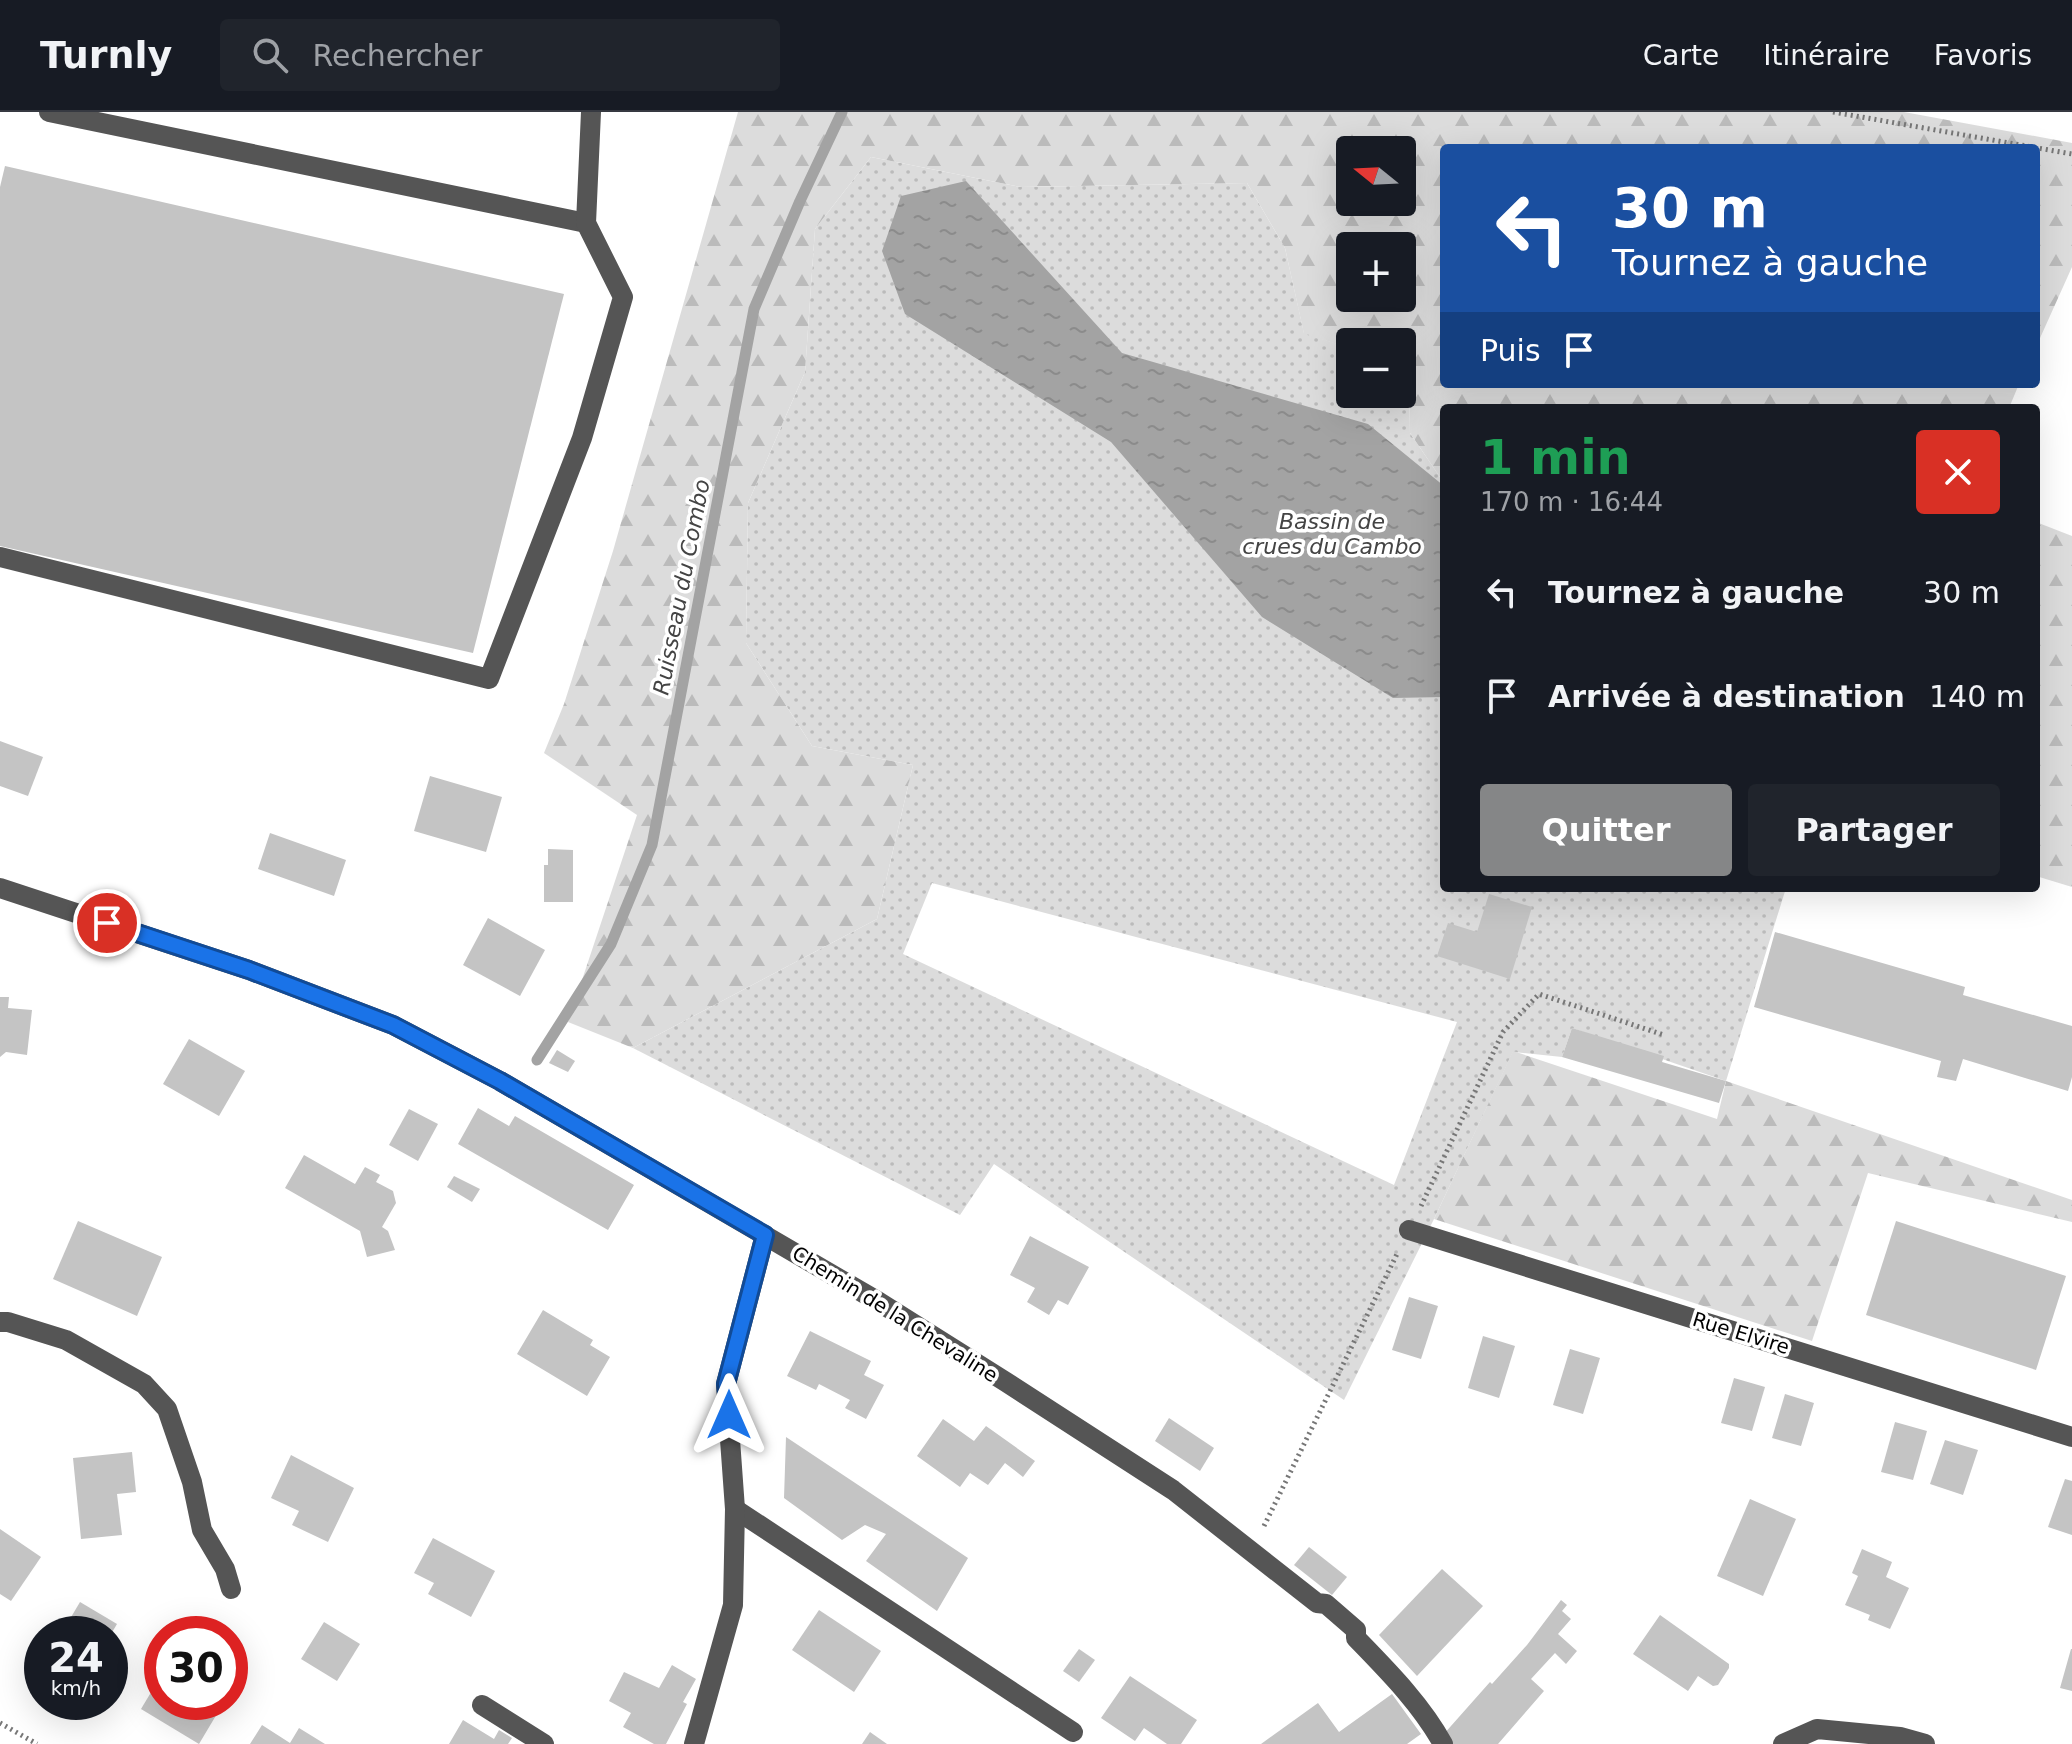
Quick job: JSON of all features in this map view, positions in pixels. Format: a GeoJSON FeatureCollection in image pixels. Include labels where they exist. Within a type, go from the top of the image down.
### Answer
{"type":"FeatureCollection","features":[{"type":"Feature","properties":{"kind":"street"},"geometry":{"type":"LineString","coordinates":[[49,112],[586,223]]}},
{"type":"Feature","properties":{"kind":"street"},"geometry":{"type":"LineString","coordinates":[[0,557],[489,679],[582,438],[623,297],[586,223],[591,112]]}},
{"type":"Feature","properties":{"kind":"street","name":"Chemin de la Chevaline"},"geometry":{"type":"LineString","coordinates":[[0,888],[249,970],[393,1025],[500,1081],[879,1302],[1173,1490],[1317,1603],[1326,1604],[1356,1630],[1356,1638],[1402,1687],[1431,1723],[1443,1744]]}},
{"type":"Feature","properties":{"kind":"street","name":"Rue Elvire"},"geometry":{"type":"LineString","coordinates":[[1409,1230],[2072,1437]]}},
{"type":"Feature","properties":{"kind":"street"},"geometry":{"type":"LineString","coordinates":[[694,1744],[733,1605],[735,1509],[726,1384],[765,1235]]}},
{"type":"Feature","properties":{"kind":"street"},"geometry":{"type":"LineString","coordinates":[[0,1322],[66,1340],[144,1384],[167,1409],[192,1482],[202,1530],[225,1569],[231,1589]]}},
{"type":"Feature","properties":{"kind":"street"},"geometry":{"type":"LineString","coordinates":[[735,1509],[1073,1732]]}},
{"type":"Feature","properties":{"kind":"street"},"geometry":{"type":"LineString","coordinates":[[482,1705],[544,1744]]}},
{"type":"Feature","properties":{"kind":"street"},"geometry":{"type":"LineString","coordinates":[[1783,1744],[1817,1729],[1900,1737],[1925,1744]]}},
{"type":"Feature","properties":{"kind":"path"},"geometry":{"type":"LineString","coordinates":[[1833,112],[2015,144]]}},
{"type":"Feature","properties":{"kind":"path"},"geometry":{"type":"LineString","coordinates":[[2040,148],[2072,154]]}},
{"type":"Feature","properties":{"kind":"path"},"geometry":{"type":"LineString","coordinates":[[0,1723],[37,1744]]}},
{"type":"Feature","properties":{"kind":"green space"},"geometry":{"type":"Polygon","coordinates":[[[738,112],[1904,112],[2072,143],[2072,267],[2040,338],[2040,144],[1440,144],[1440,388],[2017,388],[2011,404],[1440,404],[1440,477],[1410,433],[1410,408],[1416,408],[1416,328],[1336,328],[1336,344],[1304,334],[1285,248],[1247,183],[1021,187],[871,157],[815,229],[805,372],[748,503],[746,643],[812,746],[913,765],[877,919],[633,1048],[568,1022],[637,815],[544,753],[564,704],[613,551],[738,112]]]}},
{"type":"Feature","properties":{"kind":"green space"},"geometry":{"type":"Polygon","coordinates":[[[871,157],[1021,187],[1247,183],[1285,248],[1304,333],[1336,343],[1336,408],[1410,408],[1410,433],[1440,477],[1440,892],[1785,892],[1726,1081],[1572,1028],[1562,1057],[1513,1052],[1344,1400],[994,1164],[960,1215],[633,1048],[877,919],[913,765],[812,746],[746,643],[748,503],[805,372],[815,229],[871,157]],[[932,883],[903,954],[1394,1185],[1457,1022],[932,883]]]}},
{"type":"Feature","properties":{"kind":"green space"},"geometry":{"type":"Polygon","coordinates":[[[2040,524],[2072,536],[2072,887],[2040,877],[2040,524]]]}},
{"type":"Feature","properties":{"kind":"green space"},"geometry":{"type":"Polygon","coordinates":[[[1513,1051],[1717,1119],[1726,1081],[2072,1200],[2072,1222],[1868,1173],[1812,1341],[1434,1219],[1513,1051]]]}},
{"type":"Feature","properties":{"kind":"water","name":"Bassin de crues du Cambo"},"geometry":{"type":"Polygon","coordinates":[[[966,181],[1122,353],[1368,424],[1440,483],[1440,697],[1393,698],[1262,617],[1111,442],[905,314],[882,251],[901,196],[966,181]]]}},
{"type":"Feature","properties":{"kind":"building"},"geometry":{"type":"Polygon","coordinates":[[[5,166],[564,294],[473,653],[0,546],[0,187],[5,166]]]}},
{"type":"Feature","properties":{"kind":"building"},"geometry":{"type":"Polygon","coordinates":[[[0,741],[43,757],[28,796],[0,786],[0,741]]]}},
{"type":"Feature","properties":{"kind":"building"},"geometry":{"type":"Polygon","coordinates":[[[430,776],[502,797],[486,852],[414,831],[430,776]]]}},
{"type":"Feature","properties":{"kind":"building"},"geometry":{"type":"Polygon","coordinates":[[[270,833],[346,860],[334,896],[258,869],[270,833]]]}},
{"type":"Feature","properties":{"kind":"building"},"geometry":{"type":"Polygon","coordinates":[[[548,849],[573,850],[573,902],[544,902],[544,865],[548,865],[548,849]]]}},
{"type":"Feature","properties":{"kind":"building"},"geometry":{"type":"Polygon","coordinates":[[[1489,894],[1532,907],[1510,979],[1437,956],[1448,923],[1477,932],[1489,894]]]}},
{"type":"Feature","properties":{"kind":"building"},"geometry":{"type":"Polygon","coordinates":[[[488,918],[545,950],[520,996],[463,965],[488,918]]]}},
{"type":"Feature","properties":{"kind":"building"},"geometry":{"type":"Polygon","coordinates":[[[1775,932],[1965,987],[1963,995],[2072,1026],[2072,1077],[2068,1091],[1963,1059],[1956,1081],[1937,1077],[1941,1061],[1754,1007],[1775,932]]]}},
{"type":"Feature","properties":{"kind":"building"},"geometry":{"type":"Polygon","coordinates":[[[0,997],[9,997],[8,1008],[32,1010],[27,1055],[6,1052],[0,1057],[0,997]]]}},
{"type":"Feature","properties":{"kind":"building"},"geometry":{"type":"Polygon","coordinates":[[[1572,1028],[1664,1056],[1662,1062],[1726,1081],[1719,1103],[1562,1057],[1572,1028]]]}},
{"type":"Feature","properties":{"kind":"building"},"geometry":{"type":"Polygon","coordinates":[[[189,1039],[245,1071],[219,1116],[163,1084],[189,1039]]]}},
{"type":"Feature","properties":{"kind":"building"},"geometry":{"type":"Polygon","coordinates":[[[557,1050],[575,1061],[568,1072],[549,1063],[557,1050]]]}},
{"type":"Feature","properties":{"kind":"building"},"geometry":{"type":"Polygon","coordinates":[[[478,1108],[509,1126],[515,1116],[634,1185],[608,1230],[458,1144],[478,1108]]]}},
{"type":"Feature","properties":{"kind":"building"},"geometry":{"type":"Polygon","coordinates":[[[409,1109],[438,1124],[418,1161],[389,1145],[409,1109]]]}},
{"type":"Feature","properties":{"kind":"building"},"geometry":{"type":"Polygon","coordinates":[[[304,1155],[355,1184],[365,1167],[380,1175],[376,1182],[393,1191],[396,1203],[382,1227],[388,1231],[395,1250],[367,1257],[360,1231],[285,1188],[304,1155]]]}},
{"type":"Feature","properties":{"kind":"building"},"geometry":{"type":"Polygon","coordinates":[[[454,1176],[480,1189],[472,1202],[447,1187],[454,1176]]]}},
{"type":"Feature","properties":{"kind":"building"},"geometry":{"type":"Polygon","coordinates":[[[78,1221],[162,1257],[137,1316],[53,1279],[78,1221]]]}},
{"type":"Feature","properties":{"kind":"building"},"geometry":{"type":"Polygon","coordinates":[[[1896,1221],[2066,1276],[2036,1370],[1866,1315],[1896,1221]]]}},
{"type":"Feature","properties":{"kind":"building"},"geometry":{"type":"Polygon","coordinates":[[[1030,1236],[1089,1267],[1068,1305],[1058,1300],[1049,1315],[1027,1302],[1035,1288],[1010,1275],[1030,1236]]]}},
{"type":"Feature","properties":{"kind":"building"},"geometry":{"type":"Polygon","coordinates":[[[1409,1297],[1438,1306],[1421,1359],[1392,1350],[1409,1297]]]}},
{"type":"Feature","properties":{"kind":"building"},"geometry":{"type":"Polygon","coordinates":[[[543,1310],[593,1340],[590,1345],[610,1357],[587,1396],[517,1354],[543,1310]]]}},
{"type":"Feature","properties":{"kind":"building"},"geometry":{"type":"Polygon","coordinates":[[[810,1331],[871,1361],[864,1375],[884,1385],[866,1419],[845,1408],[850,1400],[819,1384],[816,1390],[787,1376],[810,1331]]]}},
{"type":"Feature","properties":{"kind":"building"},"geometry":{"type":"Polygon","coordinates":[[[1483,1336],[1515,1346],[1499,1398],[1468,1388],[1483,1336]]]}},
{"type":"Feature","properties":{"kind":"building"},"geometry":{"type":"Polygon","coordinates":[[[1570,1349],[1600,1358],[1583,1414],[1553,1405],[1570,1349]]]}},
{"type":"Feature","properties":{"kind":"building"},"geometry":{"type":"Polygon","coordinates":[[[1734,1378],[1765,1387],[1752,1431],[1721,1423],[1734,1378]]]}},
{"type":"Feature","properties":{"kind":"building"},"geometry":{"type":"Polygon","coordinates":[[[1785,1394],[1814,1403],[1801,1446],[1772,1438],[1785,1394]]]}},
{"type":"Feature","properties":{"kind":"building"},"geometry":{"type":"Polygon","coordinates":[[[1169,1418],[1214,1448],[1200,1471],[1155,1441],[1169,1418]]]}},
{"type":"Feature","properties":{"kind":"building"},"geometry":{"type":"Polygon","coordinates":[[[943,1419],[974,1441],[986,1426],[1035,1461],[1023,1477],[1005,1463],[988,1485],[970,1473],[960,1487],[917,1456],[943,1419]]]}},
{"type":"Feature","properties":{"kind":"building"},"geometry":{"type":"Polygon","coordinates":[[[1895,1422],[1927,1431],[1913,1480],[1881,1472],[1895,1422]]]}},
{"type":"Feature","properties":{"kind":"building"},"geometry":{"type":"Polygon","coordinates":[[[786,1437],[968,1558],[937,1611],[866,1561],[886,1534],[865,1525],[842,1540],[784,1498],[786,1437]]]}},
{"type":"Feature","properties":{"kind":"building"},"geometry":{"type":"Polygon","coordinates":[[[1945,1440],[1978,1450],[1963,1495],[1930,1484],[1945,1440]]]}},
{"type":"Feature","properties":{"kind":"building"},"geometry":{"type":"Polygon","coordinates":[[[132,1452],[136,1492],[117,1494],[122,1535],[81,1539],[73,1458],[132,1452]]]}},
{"type":"Feature","properties":{"kind":"building"},"geometry":{"type":"Polygon","coordinates":[[[291,1455],[354,1488],[328,1542],[292,1525],[299,1511],[271,1498],[291,1455]]]}},
{"type":"Feature","properties":{"kind":"building"},"geometry":{"type":"Polygon","coordinates":[[[2065,1479],[2072,1481],[2072,1535],[2048,1527],[2065,1479]]]}},
{"type":"Feature","properties":{"kind":"building"},"geometry":{"type":"Polygon","coordinates":[[[1750,1499],[1796,1519],[1763,1596],[1717,1576],[1750,1499]]]}},
{"type":"Feature","properties":{"kind":"building"},"geometry":{"type":"Polygon","coordinates":[[[0,1529],[41,1557],[11,1601],[0,1594],[0,1529]]]}},
{"type":"Feature","properties":{"kind":"building"},"geometry":{"type":"Polygon","coordinates":[[[433,1538],[495,1571],[471,1617],[428,1594],[434,1583],[414,1573],[433,1538]]]}},
{"type":"Feature","properties":{"kind":"building"},"geometry":{"type":"Polygon","coordinates":[[[1309,1547],[1347,1577],[1332,1595],[1294,1565],[1309,1547]]]}},
{"type":"Feature","properties":{"kind":"building"},"geometry":{"type":"Polygon","coordinates":[[[1862,1549],[1892,1562],[1886,1577],[1909,1588],[1890,1629],[1868,1620],[1870,1615],[1845,1605],[1858,1576],[1852,1573],[1862,1549]]]}},
{"type":"Feature","properties":{"kind":"building"},"geometry":{"type":"Polygon","coordinates":[[[1442,1569],[1483,1606],[1417,1676],[1379,1635],[1442,1569]]]}},
{"type":"Feature","properties":{"kind":"building"},"geometry":{"type":"Polygon","coordinates":[[[1561,1600],[1567,1605],[1562,1611],[1571,1619],[1558,1634],[1577,1651],[1566,1664],[1555,1653],[1531,1679],[1544,1691],[1498,1744],[1452,1744],[1443,1735],[1527,1645],[1561,1600]]]}},
{"type":"Feature","properties":{"kind":"building"},"geometry":{"type":"Polygon","coordinates":[[[80,1602],[104,1616],[72,1616],[80,1602]]]}},
{"type":"Feature","properties":{"kind":"building"},"geometry":{"type":"Polygon","coordinates":[[[819,1610],[881,1651],[854,1692],[792,1650],[819,1610]]]}},
{"type":"Feature","properties":{"kind":"building"},"geometry":{"type":"Polygon","coordinates":[[[1660,1615],[1729,1664],[1718,1685],[1713,1686],[1698,1676],[1688,1691],[1633,1654],[1660,1615]]]}},
{"type":"Feature","properties":{"kind":"building"},"geometry":{"type":"Polygon","coordinates":[[[324,1622],[360,1644],[337,1681],[301,1659],[324,1622]]]}},
{"type":"Feature","properties":{"kind":"building"},"geometry":{"type":"Polygon","coordinates":[[[1079,1649],[1095,1660],[1079,1682],[1063,1671],[1079,1649]]]}},
{"type":"Feature","properties":{"kind":"building"},"geometry":{"type":"Polygon","coordinates":[[[2072,1649],[2072,1691],[2060,1688],[2072,1649]]]}},
{"type":"Feature","properties":{"kind":"building"},"geometry":{"type":"Polygon","coordinates":[[[672,1665],[696,1679],[666,1744],[654,1744],[623,1727],[631,1713],[609,1701],[624,1672],[659,1688],[672,1665]]]}},
{"type":"Feature","properties":{"kind":"building"},"geometry":{"type":"Polygon","coordinates":[[[1130,1676],[1197,1720],[1181,1744],[1167,1744],[1144,1728],[1135,1741],[1101,1718],[1130,1676]]]}},
{"type":"Feature","properties":{"kind":"building"},"geometry":{"type":"Polygon","coordinates":[[[1392,1694],[1421,1734],[1407,1744],[1261,1744],[1318,1703],[1339,1732],[1392,1694]]]}},
{"type":"Feature","properties":{"kind":"building"},"geometry":{"type":"Polygon","coordinates":[[[159,1720],[213,1720],[199,1744],[159,1720]]]}},
{"type":"Feature","properties":{"kind":"building"},"geometry":{"type":"Polygon","coordinates":[[[463,1720],[494,1739],[499,1730],[512,1738],[508,1744],[449,1744],[463,1720]]]}},
{"type":"Feature","properties":{"kind":"building"},"geometry":{"type":"Polygon","coordinates":[[[262,1725],[290,1743],[299,1728],[325,1744],[250,1744],[262,1725]]]}},
{"type":"Feature","properties":{"kind":"building"},"geometry":{"type":"Polygon","coordinates":[[[870,1732],[887,1744],[862,1744],[870,1732]]]}},
{"type":"Feature","properties":{"kind":"waterway","name":"Ruisseau du Combo"},"geometry":{"type":"LineString","coordinates":[[537,1060],[611,944],[652,845],[754,309],[842,112]]}},
{"type":"Feature","properties":{"kind":"route"},"geometry":{"type":"LineString","coordinates":[[107,923],[249,970],[393,1025],[500,1081],[765,1235],[726,1384],[729,1415]]}}]}
